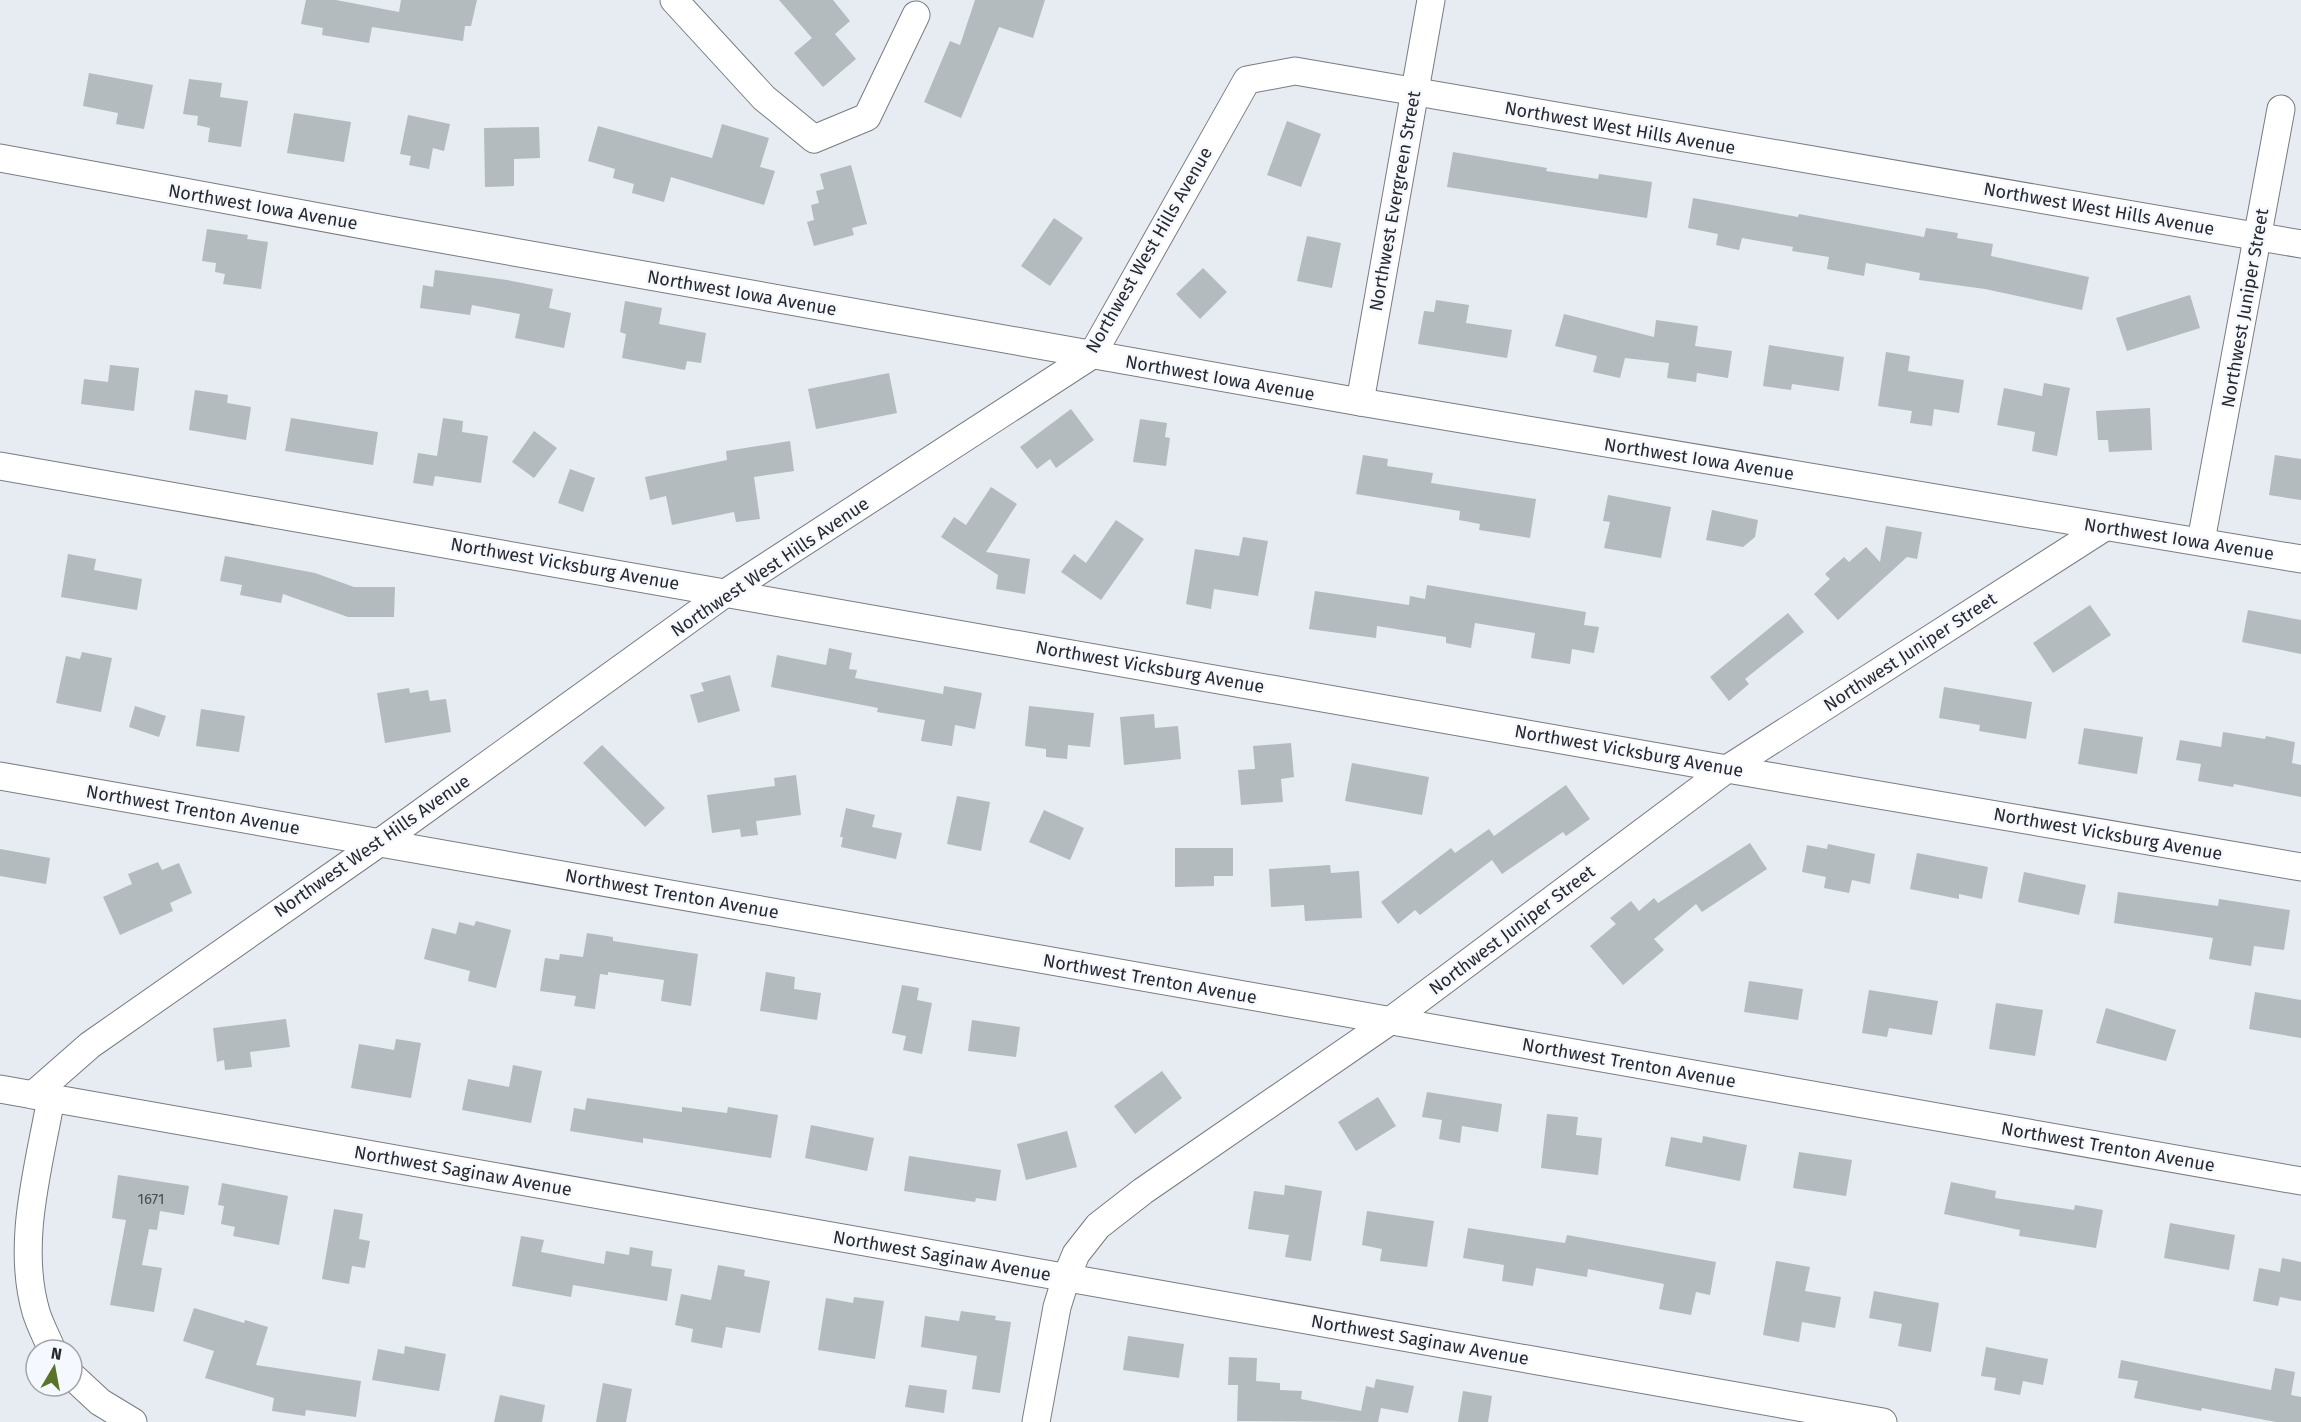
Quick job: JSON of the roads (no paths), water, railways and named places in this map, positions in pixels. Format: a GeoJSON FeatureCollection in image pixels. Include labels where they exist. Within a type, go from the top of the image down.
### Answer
{"type":"FeatureCollection","features":[{"type":"Feature","properties":{"kind":"street"},"geometry":{"type":"LineString","coordinates":[[674,0],[764,98],[814,139],[867,117],[916,15]]}},
{"type":"Feature","properties":{"kind":"street","name":"Northwest Evergreen Street"},"geometry":{"type":"LineString","coordinates":[[1360,402],[1431,0]]}},
{"type":"Feature","properties":{"kind":"street","name":"Northwest West Hills Avenue"},"geometry":{"type":"LineString","coordinates":[[42,1096],[90,1045],[379,843],[727,592],[1092,355],[1247,80],[1295,71],[2301,244]]}},
{"type":"Feature","properties":{"kind":"street","name":"Northwest Juniper Street"},"geometry":{"type":"LineString","coordinates":[[2202,541],[2281,109]]}},
{"type":"Feature","properties":{"kind":"street","name":"Northwest Iowa Avenue"},"geometry":{"type":"LineString","coordinates":[[0,158],[1360,402],[2301,559]]}},
{"type":"Feature","properties":{"kind":"street","name":"Northwest Vicksburg Avenue"},"geometry":{"type":"LineString","coordinates":[[0,466],[1727,769],[2301,867]]}},
{"type":"Feature","properties":{"kind":"street","name":"Northwest Juniper Street"},"geometry":{"type":"LineString","coordinates":[[1036,1422],[1057,1307],[1066,1278],[1076,1254],[1098,1226],[1143,1191],[1390,1021],[1727,769],[2105,527]]}},
{"type":"Feature","properties":{"kind":"street","name":"Northwest Trenton Avenue"},"geometry":{"type":"LineString","coordinates":[[0,776],[2301,1181]]}},
{"type":"Feature","properties":{"kind":"street","name":"Northwest Saginaw Avenue"},"geometry":{"type":"LineString","coordinates":[[0,1089],[1883,1422]]}},
{"type":"Feature","properties":{"kind":"street"},"geometry":{"type":"LineString","coordinates":[[42,1096],[28,1228],[29,1270],[36,1312],[47,1338]]}},
{"type":"Feature","properties":{"kind":"street"},"geometry":{"type":"LineString","coordinates":[[84,1387],[100,1402],[133,1422]]}}]}
